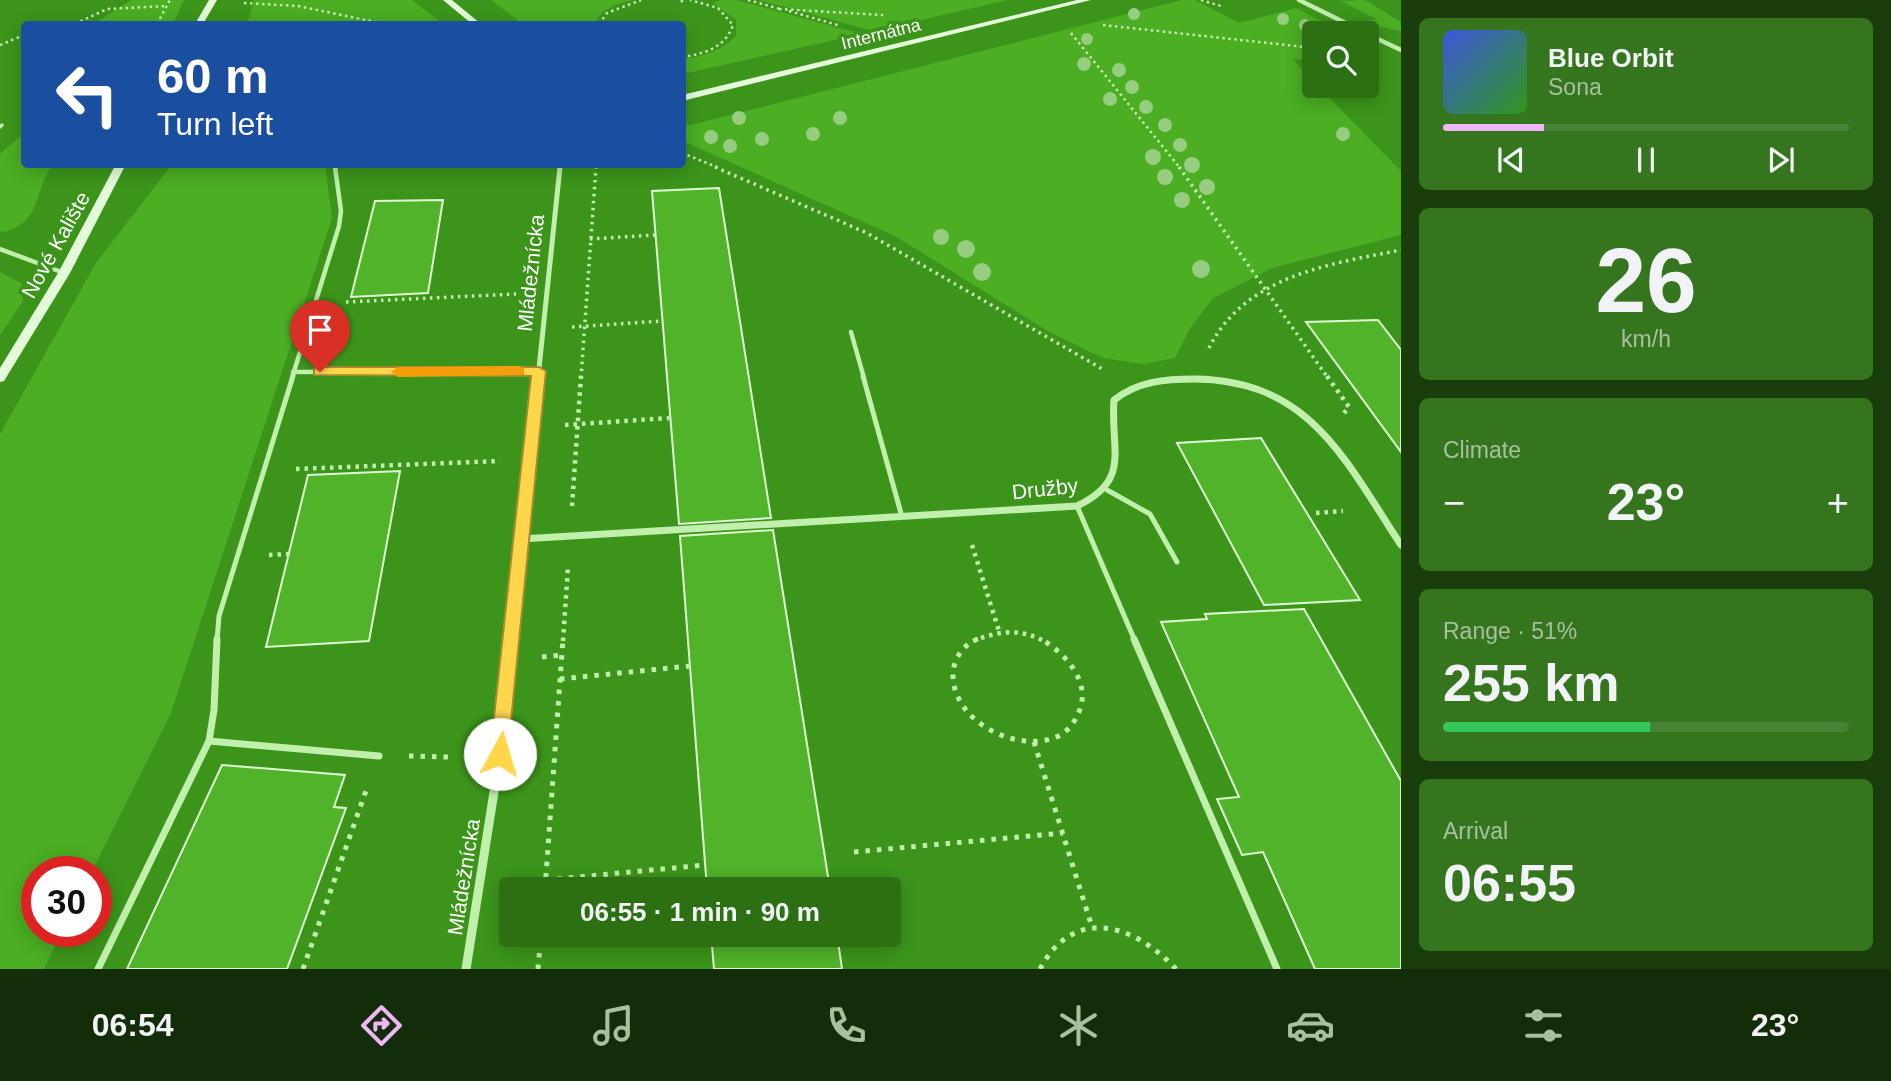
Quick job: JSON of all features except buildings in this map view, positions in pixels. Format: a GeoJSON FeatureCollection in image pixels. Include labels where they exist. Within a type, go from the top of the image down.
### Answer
{"type":"FeatureCollection","features":[{"type":"Feature","properties":{"kind":"street"},"geometry":{"type":"LineString","coordinates":[[201,21],[213,0]]}},
{"type":"Feature","properties":{"kind":"street"},"geometry":{"type":"LineString","coordinates":[[447,0],[473,21]]}},
{"type":"Feature","properties":{"kind":"street","name":"Internátna"},"geometry":{"type":"LineString","coordinates":[[686,97],[1087,0]]}},
{"type":"Feature","properties":{"kind":"street"},"geometry":{"type":"LineString","coordinates":[[1299,0],[1342,21]]}},
{"type":"Feature","properties":{"kind":"street"},"geometry":{"type":"LineString","coordinates":[[1379,40],[1401,51]]}},
{"type":"Feature","properties":{"kind":"street","name":"Nové Kalište"},"geometry":{"type":"LineString","coordinates":[[0,379],[64,273],[119,168]]}},
{"type":"Feature","properties":{"kind":"street","name":"Mládežnícka"},"geometry":{"type":"LineString","coordinates":[[466,969],[500,754],[560,168]]}},
{"type":"Feature","properties":{"kind":"street"},"geometry":{"type":"LineString","coordinates":[[1134,385],[1205,377],[1242,381],[1276,393],[1301,410],[1326,436],[1401,545]]}},
{"type":"Feature","properties":{"kind":"street","name":"Družby"},"geometry":{"type":"LineString","coordinates":[[521,539],[1077,506],[1093,501],[1107,490],[1114,479],[1114,400],[1134,385]]}},
{"type":"Feature","properties":{"kind":"lane"},"geometry":{"type":"LineString","coordinates":[[98,969],[209,741],[216,713],[215,640],[219,616],[341,211],[336,168]]}},
{"type":"Feature","properties":{"kind":"lane"},"geometry":{"type":"LineString","coordinates":[[0,249],[64,273]]}},
{"type":"Feature","properties":{"kind":"lane"},"geometry":{"type":"LineString","coordinates":[[851,332],[902,517]]}},
{"type":"Feature","properties":{"kind":"lane"},"geometry":{"type":"LineString","coordinates":[[293,372],[539,371]]}},
{"type":"Feature","properties":{"kind":"lane"},"geometry":{"type":"LineString","coordinates":[[1107,490],[1150,514],[1177,562]]}},
{"type":"Feature","properties":{"kind":"lane"},"geometry":{"type":"LineString","coordinates":[[1077,506],[1277,969]]}},
{"type":"Feature","properties":{"kind":"lane"},"geometry":{"type":"LineString","coordinates":[[209,741],[379,756]]}},
{"type":"Feature","properties":{"kind":"path"},"geometry":{"type":"LineString","coordinates":[[158,21],[170,0]]}},
{"type":"Feature","properties":{"kind":"path"},"geometry":{"type":"LineString","coordinates":[[244,3],[281,0],[326,8],[374,21]]}},
{"type":"Feature","properties":{"kind":"path"},"geometry":{"type":"LineString","coordinates":[[601,21],[607,13],[641,0]]}},
{"type":"Feature","properties":{"kind":"path"},"geometry":{"type":"LineString","coordinates":[[686,56],[722,44],[731,35],[733,25],[728,16],[702,2],[690,0]]}},
{"type":"Feature","properties":{"kind":"path"},"geometry":{"type":"LineString","coordinates":[[702,2],[709,0]]}},
{"type":"Feature","properties":{"kind":"path"},"geometry":{"type":"LineString","coordinates":[[748,0],[852,29]]}},
{"type":"Feature","properties":{"kind":"path"},"geometry":{"type":"LineString","coordinates":[[1201,0],[1221,6]]}},
{"type":"Feature","properties":{"kind":"path"},"geometry":{"type":"LineString","coordinates":[[81,21],[107,9],[167,6]]}},
{"type":"Feature","properties":{"kind":"path"},"geometry":{"type":"LineString","coordinates":[[779,9],[893,16]]}},
{"type":"Feature","properties":{"kind":"path"},"geometry":{"type":"LineString","coordinates":[[1100,25],[1302,47]]}},
{"type":"Feature","properties":{"kind":"path"},"geometry":{"type":"LineString","coordinates":[[1069,31],[1130,103],[1349,407],[1326,436]]}},
{"type":"Feature","properties":{"kind":"path"},"geometry":{"type":"LineString","coordinates":[[0,45],[21,36]]}},
{"type":"Feature","properties":{"kind":"path"},"geometry":{"type":"LineString","coordinates":[[686,155],[830,213],[955,282],[1050,343],[1134,385]]}},
{"type":"Feature","properties":{"kind":"path"},"geometry":{"type":"LineString","coordinates":[[552,241],[655,235]]}},
{"type":"Feature","properties":{"kind":"path"},"geometry":{"type":"LineString","coordinates":[[1205,377],[1214,331],[1231,311],[1264,289],[1337,265],[1401,250]]}},
{"type":"Feature","properties":{"kind":"path"},"geometry":{"type":"LineString","coordinates":[[314,303],[547,292]]}},
{"type":"Feature","properties":{"kind":"path"},"geometry":{"type":"LineString","coordinates":[[599,325],[662,321]]}},
{"type":"Feature","properties":{"kind":"path"},"geometry":{"type":"LineString","coordinates":[[596,422],[669,418]]}},
{"type":"Feature","properties":{"kind":"path"},"geometry":{"type":"LineString","coordinates":[[261,470],[529,460]]}},
{"type":"Feature","properties":{"kind":"path"},"geometry":{"type":"LineString","coordinates":[[962,513],[999,631]]}},
{"type":"Feature","properties":{"kind":"path"},"geometry":{"type":"LineString","coordinates":[[999,631],[1022,633],[1043,640],[1062,653],[1076,670],[1083,690],[1083,708],[1075,724],[1059,737],[1034,742],[1015,741],[994,735],[976,723],[962,707],[954,690],[952,672],[956,656],[966,644],[981,634],[999,631]]}},
{"type":"Feature","properties":{"kind":"path"},"geometry":{"type":"LineString","coordinates":[[560,679],[690,666]]}},
{"type":"Feature","properties":{"kind":"path"},"geometry":{"type":"LineString","coordinates":[[1034,742],[1092,927]]}},
{"type":"Feature","properties":{"kind":"path"},"geometry":{"type":"LineString","coordinates":[[303,969],[379,756]]}},
{"type":"Feature","properties":{"kind":"path"},"geometry":{"type":"LineString","coordinates":[[853,852],[1063,834]]}},
{"type":"Feature","properties":{"kind":"path"},"geometry":{"type":"LineString","coordinates":[[577,877],[705,865]]}},
{"type":"Feature","properties":{"kind":"path"},"geometry":{"type":"LineString","coordinates":[[1040,969],[1052,946],[1069,933],[1092,927],[1120,930],[1146,941],[1176,969]]}},
{"type":"Feature","properties":{"kind":"path"},"geometry":{"type":"LineString","coordinates":[[538,969],[540,947]]}},
{"type":"Feature","properties":{"kind":"green space"},"geometry":{"type":"Polygon","coordinates":[[[131,0],[184,0],[174,21],[99,21],[131,0]]]}},
{"type":"Feature","properties":{"kind":"green space"},"geometry":{"type":"Polygon","coordinates":[[[254,0],[412,0],[439,21],[248,21],[254,0]]]}},
{"type":"Feature","properties":{"kind":"green space"},"geometry":{"type":"Polygon","coordinates":[[[491,0],[633,0],[610,8],[596,21],[519,21],[491,0]]]}},
{"type":"Feature","properties":{"kind":"green space"},"geometry":{"type":"Polygon","coordinates":[[[736,0],[861,34],[686,73],[686,58],[711,52],[736,36],[736,20],[713,3],[736,0]]]}},
{"type":"Feature","properties":{"kind":"green space"},"geometry":{"type":"Polygon","coordinates":[[[759,0],[1008,0],[873,31],[759,0]]]}},
{"type":"Feature","properties":{"kind":"green space"},"geometry":{"type":"Polygon","coordinates":[[[1182,0],[1195,0],[1239,23],[1296,8],[1321,21],[1302,21],[1302,59],[1293,60],[1302,69],[1302,98],[1330,98],[1401,171],[1401,235],[1272,268],[1213,298],[1191,327],[1175,358],[1143,364],[1103,358],[1051,333],[895,236],[686,142],[686,126],[1182,0]]]}},
{"type":"Feature","properties":{"kind":"green space"},"geometry":{"type":"Polygon","coordinates":[[[1365,0],[1401,22],[1401,31],[1379,27],[1379,21],[1368,21],[1376,19],[1341,1],[1365,0]]]}},
{"type":"Feature","properties":{"kind":"green space"},"geometry":{"type":"Polygon","coordinates":[[[21,136],[21,168],[50,168],[31,214],[16,228],[3,232],[0,231],[0,154],[21,136]]]}},
{"type":"Feature","properties":{"kind":"green space"},"geometry":{"type":"Polygon","coordinates":[[[169,168],[325,168],[332,218],[171,713],[100,856],[21,856],[21,947],[54,947],[44,969],[0,969],[0,434],[96,263],[169,168]]]}},
{"type":"Feature","properties":{"kind":"green space"},"geometry":{"type":"Polygon","coordinates":[[[0,272],[22,284],[23,301],[0,335],[0,272]]]}},
{"type":"Feature","properties":{"kind":"slow traffic"},"geometry":{"type":"LineString","coordinates":[[398,372],[519,371]]}},
{"type":"Feature","properties":{"kind":"route"},"geometry":{"type":"LineString","coordinates":[[320,372],[539,371],[500,754]]}}]}
